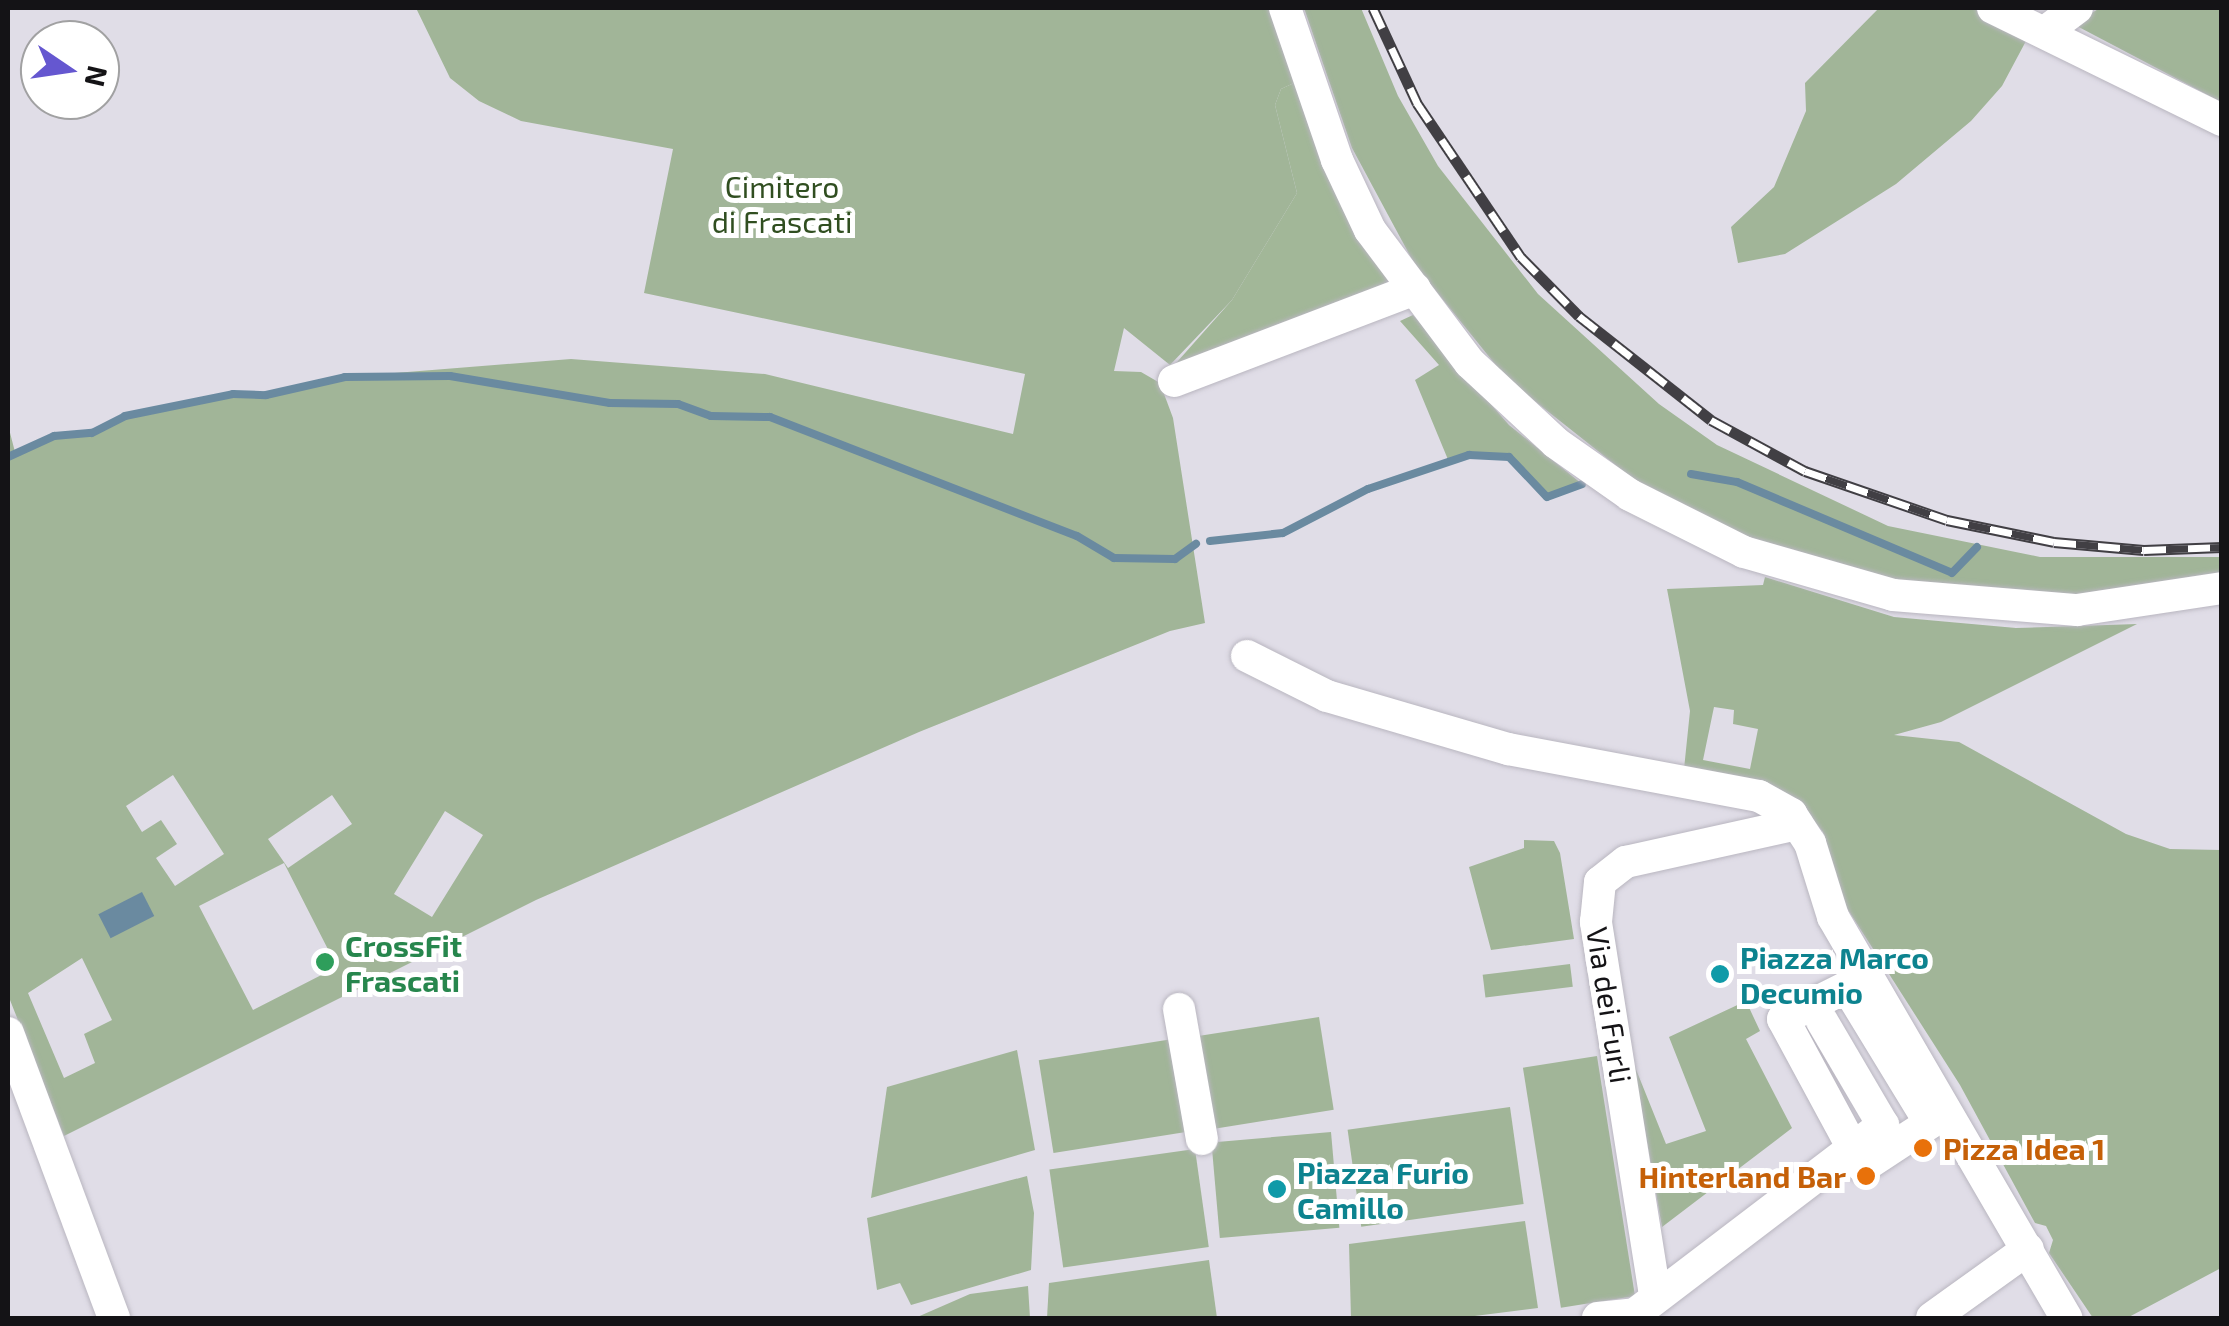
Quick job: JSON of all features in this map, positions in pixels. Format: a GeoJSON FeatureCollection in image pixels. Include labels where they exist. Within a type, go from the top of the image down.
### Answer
{"type":"FeatureCollection","features":[{"type":"Feature","properties":{"kind":"street"},"geometry":{"type":"LineString","coordinates":[[1285,8],[1337,160],[1370,230],[1470,363],[1556,444],[1630,495],[1744,552],[1893,595],[2012,608],[2077,610],[2222,588]]}},
{"type":"Feature","properties":{"kind":"street"},"geometry":{"type":"LineString","coordinates":[[1993,8],[2219,125]]}},
{"type":"Feature","properties":{"kind":"street"},"geometry":{"type":"LineString","coordinates":[[2044,32],[2076,8]]}},
{"type":"Feature","properties":{"kind":"street"},"geometry":{"type":"LineString","coordinates":[[1174,381],[1415,289]]}},
{"type":"Feature","properties":{"kind":"street"},"geometry":{"type":"LineString","coordinates":[[1247,656],[1327,696],[1508,750],[1689,780],[1759,796],[1797,824],[1810,843],[1833,917],[2066,1318]]}},
{"type":"Feature","properties":{"kind":"street","name":"Via dei Furli"},"geometry":{"type":"LineString","coordinates":[[1650,1297],[1588,954],[1594,901],[1614,867],[1797,824]]}},
{"type":"Feature","properties":{"kind":"street"},"geometry":{"type":"LineString","coordinates":[[1848,987],[1930,1123],[1863,1167],[1852,1147],[1783,1019],[1848,987]]}},
{"type":"Feature","properties":{"kind":"street"},"geometry":{"type":"LineString","coordinates":[[1179,1008],[1202,1139]]}},
{"type":"Feature","properties":{"kind":"street"},"geometry":{"type":"LineString","coordinates":[[1598,1318],[1650,1297],[1883,1125],[1822,1021]]}},
{"type":"Feature","properties":{"kind":"street"},"geometry":{"type":"LineString","coordinates":[[8,1033],[114,1318]]}},
{"type":"Feature","properties":{"kind":"street"},"geometry":{"type":"LineString","coordinates":[[1932,1318],[2028,1248]]}},
{"type":"Feature","properties":{"kind":"green space","name":"Cimitero di Frascati"},"geometry":{"type":"Polygon","coordinates":[[[416,8],[1273,8],[1296,82],[1281,89],[1275,105],[1297,193],[1232,300],[1170,365],[1124,328],[1114,371],[1141,372],[1160,383],[1173,418],[1205,623],[1170,631],[919,732],[536,900],[64,1136],[8,995],[8,425],[15,452],[54,436],[92,433],[120,416],[233,394],[266,395],[345,377],[571,359],[765,374],[1013,434],[1025,374],[644,293],[673,149],[521,121],[479,101],[450,78],[416,8]],[[173,775],[126,806],[142,832],[161,820],[177,844],[156,858],[175,886],[224,854],[173,775]],[[332,795],[268,839],[288,868],[352,824],[332,795]],[[445,811],[394,894],[432,917],[483,835],[445,811]],[[284,863],[199,906],[253,1010],[337,967],[284,863]],[[82,958],[28,993],[64,1078],[95,1063],[84,1034],[112,1020],[82,958]]]}},
{"type":"Feature","properties":{"kind":"green space"},"geometry":{"type":"Polygon","coordinates":[[[1304,8],[1361,8],[1398,96],[1438,166],[1538,294],[1659,404],[1717,445],[1888,526],[2040,557],[2221,557],[2221,578],[2085,595],[1891,583],[1761,544],[1642,486],[1507,379],[1415,265],[1352,148],[1304,8]]]}},
{"type":"Feature","properties":{"kind":"green space"},"geometry":{"type":"Polygon","coordinates":[[[1879,8],[1973,8],[2026,41],[2002,86],[1971,121],[1896,184],[1785,254],[1738,263],[1731,227],[1774,187],[1806,111],[1805,83],[1879,8]]]}},
{"type":"Feature","properties":{"kind":"green space"},"geometry":{"type":"Polygon","coordinates":[[[2100,8],[2221,8],[2221,102],[2073,24],[2100,8]]]}},
{"type":"Feature","properties":{"kind":"green space"},"geometry":{"type":"Polygon","coordinates":[[[1296,82],[1393,282],[1170,370],[1232,300],[1297,193],[1275,105],[1281,89],[1296,82]]]}},
{"type":"Feature","properties":{"kind":"green space"},"geometry":{"type":"Polygon","coordinates":[[[1413,315],[1509,425],[1582,484],[1547,497],[1509,457],[1481,453],[1449,462],[1415,380],[1439,365],[1400,321],[1413,315]]]}},
{"type":"Feature","properties":{"kind":"green space"},"geometry":{"type":"Polygon","coordinates":[[[1765,577],[1894,617],[2016,628],[2137,624],[1941,722],[1894,735],[1959,742],[2126,834],[2170,849],[2221,850],[2221,1268],[2127,1318],[2093,1318],[2049,1253],[2053,1240],[2046,1226],[2035,1223],[1960,1085],[1836,891],[1823,832],[1808,813],[1684,769],[1690,711],[1667,589],[1763,585],[1765,577]],[[1714,707],[1703,760],[1750,769],[1758,729],[1733,724],[1734,710],[1714,707]]]}},
{"type":"Feature","properties":{"kind":"green space"},"geometry":{"type":"Polygon","coordinates":[[[1524,840],[1554,841],[1560,853],[1574,939],[1491,950],[1469,867],[1524,848],[1524,840]]]}},
{"type":"Feature","properties":{"kind":"green space"},"geometry":{"type":"Polygon","coordinates":[[[1570,964],[1573,987],[1485,998],[1483,975],[1570,964]]]}},
{"type":"Feature","properties":{"kind":"green space"},"geometry":{"type":"Polygon","coordinates":[[[1746,1001],[1760,1031],[1746,1039],[1792,1128],[1662,1227],[1633,1062],[1666,1144],[1706,1131],[1669,1037],[1746,1001]]]}},
{"type":"Feature","properties":{"kind":"green space"},"geometry":{"type":"Polygon","coordinates":[[[1319,1017],[1334,1110],[1208,1130],[1194,1037],[1319,1017]]]}},
{"type":"Feature","properties":{"kind":"green space"},"geometry":{"type":"Polygon","coordinates":[[[1179,1038],[1194,1131],[1053,1153],[1039,1060],[1179,1038]]]}},
{"type":"Feature","properties":{"kind":"green space"},"geometry":{"type":"Polygon","coordinates":[[[1017,1050],[1035,1150],[871,1198],[887,1087],[1017,1050]]]}},
{"type":"Feature","properties":{"kind":"green space"},"geometry":{"type":"Polygon","coordinates":[[[1597,1056],[1635,1296],[1561,1308],[1523,1068],[1597,1056]]]}},
{"type":"Feature","properties":{"kind":"green space"},"geometry":{"type":"Polygon","coordinates":[[[1510,1107],[1524,1204],[1361,1227],[1348,1130],[1510,1107]]]}},
{"type":"Feature","properties":{"kind":"green space"},"geometry":{"type":"Polygon","coordinates":[[[1331,1132],[1339,1228],[1220,1238],[1211,1142],[1331,1132]]]}},
{"type":"Feature","properties":{"kind":"green space"},"geometry":{"type":"Polygon","coordinates":[[[1195,1149],[1209,1247],[1063,1267],[1049,1169],[1195,1149]]]}},
{"type":"Feature","properties":{"kind":"green space"},"geometry":{"type":"Polygon","coordinates":[[[1027,1176],[1034,1213],[1031,1270],[911,1305],[900,1283],[877,1290],[867,1218],[1027,1176]]]}},
{"type":"Feature","properties":{"kind":"green space"},"geometry":{"type":"Polygon","coordinates":[[[1525,1221],[1538,1308],[1459,1318],[1351,1318],[1349,1244],[1525,1221]]]}},
{"type":"Feature","properties":{"kind":"green space"},"geometry":{"type":"Polygon","coordinates":[[[1209,1260],[1217,1318],[1047,1318],[1049,1283],[1209,1260]]]}},
{"type":"Feature","properties":{"kind":"green space"},"geometry":{"type":"Polygon","coordinates":[[[1028,1286],[1030,1318],[915,1318],[970,1294],[1028,1286]]]}},
{"type":"Feature","properties":{"kind":"water"},"geometry":{"type":"Polygon","coordinates":[[[142,892],[154,916],[111,938],[98,914],[142,892]]]}},
{"type":"Feature","properties":{"kind":"waterway"},"geometry":{"type":"LineString","coordinates":[[8,457],[54,436],[92,433],[125,416],[233,394],[266,395],[345,377],[450,376],[610,403],[678,404],[711,416],[770,417],[1077,536],[1114,558],[1175,559],[1196,544]]}},
{"type":"Feature","properties":{"kind":"waterway"},"geometry":{"type":"LineString","coordinates":[[1210,541],[1283,533],[1368,489],[1469,455],[1509,457],[1547,497],[1582,484]]}},
{"type":"Feature","properties":{"kind":"waterway"},"geometry":{"type":"LineString","coordinates":[[1691,474],[1737,482],[1952,573],[1977,547]]}},
{"type":"Feature","properties":{"kind":"railway"},"geometry":{"type":"LineString","coordinates":[[1373,8],[1417,103],[1521,257],[1579,316],[1711,420],[1805,471],[1947,520],[2054,542],[2144,550],[2222,547]]}},
{"type":"Feature","properties":{"kind":"place","name":"CrossFit Frascati"},"geometry":{"type":"Point","coordinates":[325,962]}},
{"type":"Feature","properties":{"kind":"place","name":"Piazza Marco Decumio"},"geometry":{"type":"Point","coordinates":[1720,974]}},
{"type":"Feature","properties":{"kind":"place","name":"Pizza Idea 1"},"geometry":{"type":"Point","coordinates":[1923,1148]}},
{"type":"Feature","properties":{"kind":"place","name":"Hinterland Bar"},"geometry":{"type":"Point","coordinates":[1866,1176]}},
{"type":"Feature","properties":{"kind":"place","name":"Piazza Furio Camillo"},"geometry":{"type":"Point","coordinates":[1277,1189]}}]}
